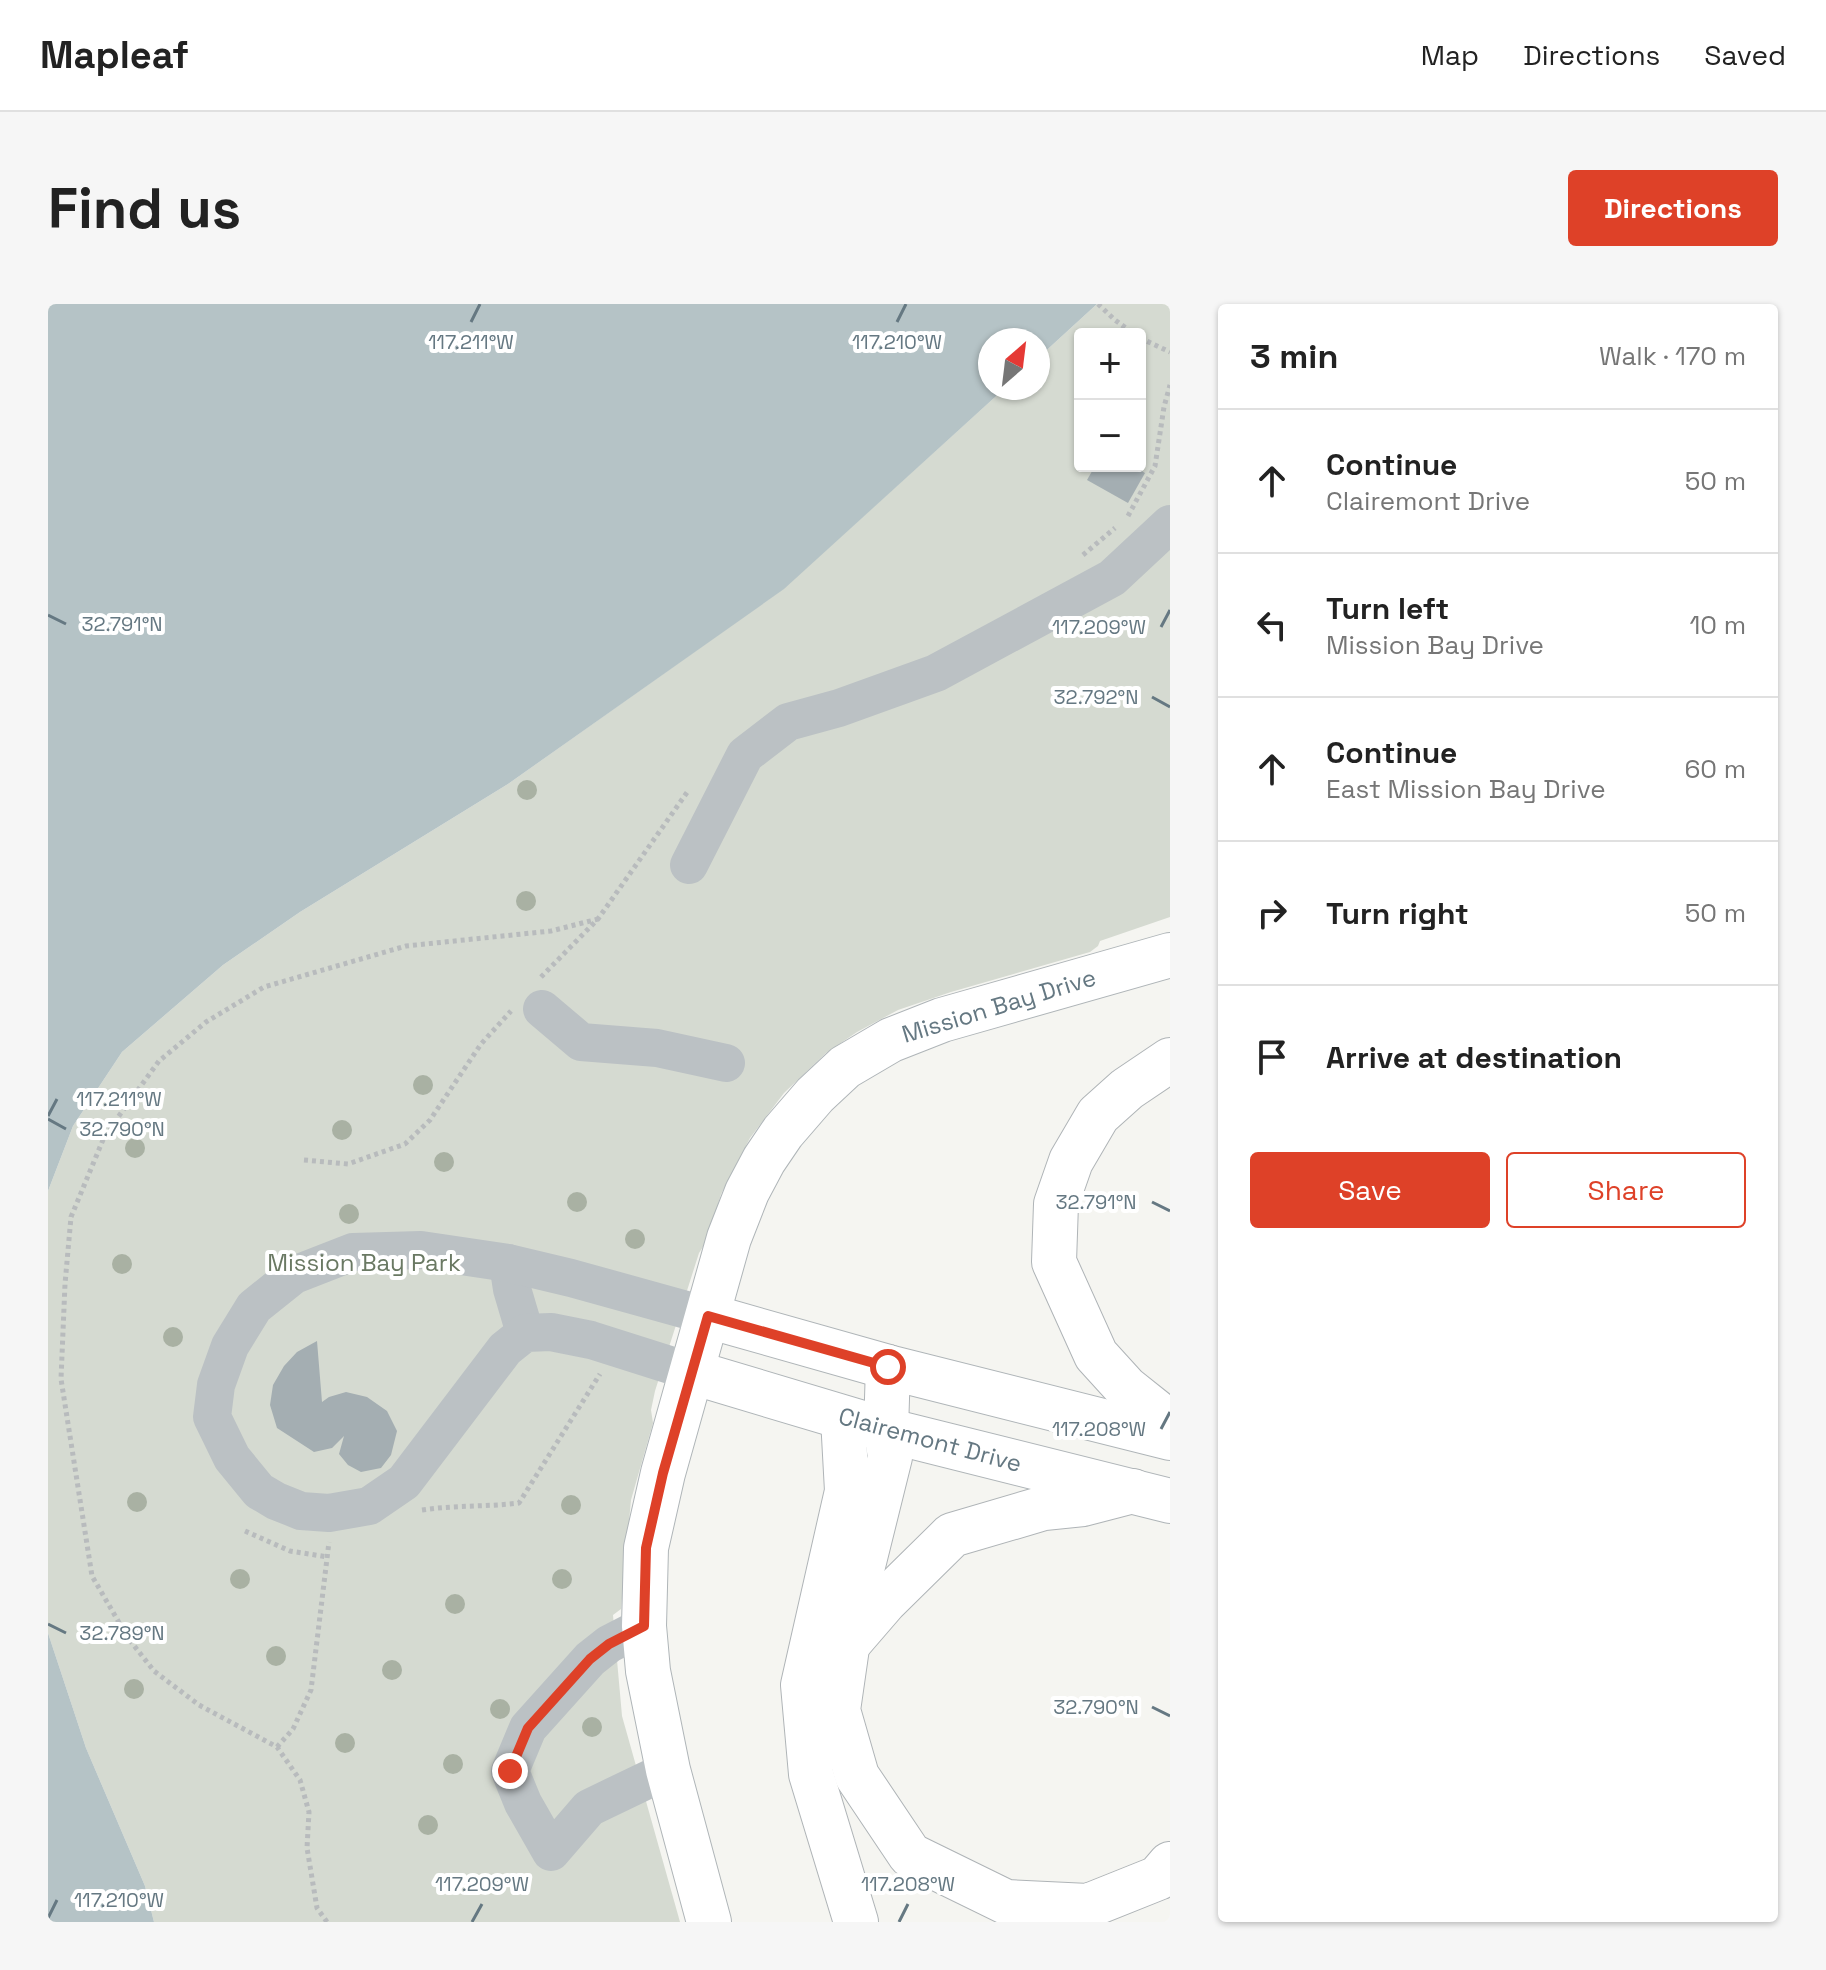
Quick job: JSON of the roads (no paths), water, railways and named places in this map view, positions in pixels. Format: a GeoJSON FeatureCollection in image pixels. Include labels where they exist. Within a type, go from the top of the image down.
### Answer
{"type":"FeatureCollection","features":[{"type":"Feature","properties":{"kind":"main road","name":"Mission Bay Drive"},"geometry":{"type":"LineString","coordinates":[[709,1922],[668,1770],[648,1671],[644,1626],[646,1548],[663,1473],[729,1238],[747,1192],[783,1132],[815,1095],[845,1067],[891,1040],[942,1020],[1170,955]]}},
{"type":"Feature","properties":{"kind":"main road"},"geometry":{"type":"LineString","coordinates":[[1170,1060],[1127,1089],[1098,1115],[1071,1161],[1056,1204],[1054,1262],[1096,1355],[1126,1388],[1170,1423]]}},
{"type":"Feature","properties":{"kind":"main road"},"geometry":{"type":"LineString","coordinates":[[708,1316],[888,1367],[1170,1438]]}},
{"type":"Feature","properties":{"kind":"main road"},"geometry":{"type":"LineString","coordinates":[[888,1367],[886,1430],[890,1457],[853,1606],[838,1710],[857,1776],[910,1855],[1006,1902],[1088,1906],[1158,1878],[1170,1864]]}},
{"type":"Feature","properties":{"kind":"main road","name":"Clairemont Drive"},"geometry":{"type":"LineString","coordinates":[[692,1372],[886,1430],[1151,1496]]}},
{"type":"Feature","properties":{"kind":"main road"},"geometry":{"type":"LineString","coordinates":[[843,1418],[847,1491],[803,1685],[811,1774],[856,1922]]}},
{"type":"Feature","properties":{"kind":"main road"},"geometry":{"type":"LineString","coordinates":[[847,1645],[885,1601],[952,1535],[1044,1508],[1151,1496]]}},
{"type":"Feature","properties":{"kind":"lane"},"geometry":{"type":"LineString","coordinates":[[689,865],[745,755],[788,722],[839,708],[936,673],[1112,578],[1170,524]]}},
{"type":"Feature","properties":{"kind":"lane"},"geometry":{"type":"LineString","coordinates":[[533,997],[581,1042],[657,1048],[726,1063]]}},
{"type":"Feature","properties":{"kind":"lane"},"geometry":{"type":"LineString","coordinates":[[692,1372],[591,1340],[551,1332],[525,1333],[505,1349],[404,1482],[369,1506],[329,1513],[301,1511],[259,1491],[232,1458],[212,1417],[216,1385],[230,1346],[254,1307],[294,1275],[353,1252],[421,1250],[508,1263],[708,1316]]}},
{"type":"Feature","properties":{"kind":"lane"},"geometry":{"type":"LineString","coordinates":[[508,1263],[525,1333]]}},
{"type":"Feature","properties":{"kind":"lane"},"geometry":{"type":"LineString","coordinates":[[644,1626],[609,1644],[590,1659],[528,1728],[510,1771],[523,1803],[551,1852],[589,1808],[668,1770]]}},
{"type":"Feature","properties":{"kind":"park label","name":"Mission Bay Park"},"geometry":{"type":"Point","coordinates":[364,1263]}}]}
